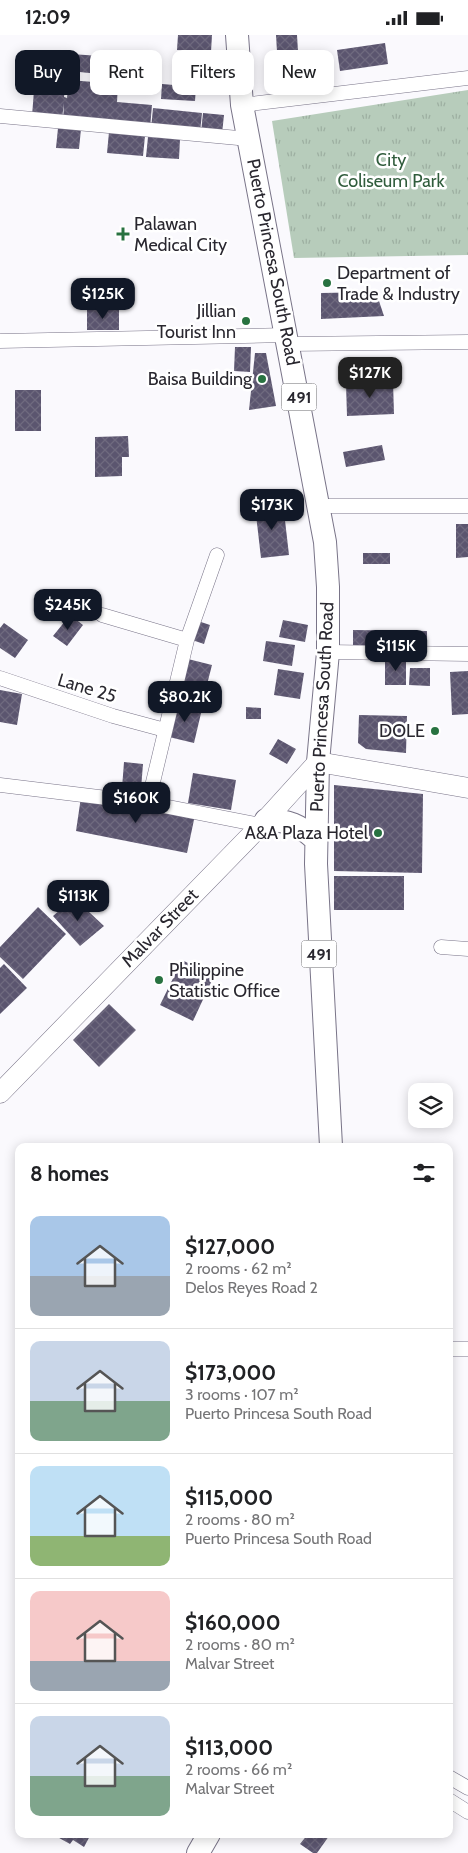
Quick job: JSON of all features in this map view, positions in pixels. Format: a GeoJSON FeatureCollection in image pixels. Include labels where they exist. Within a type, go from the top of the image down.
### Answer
{"type":"FeatureCollection","features":[{"type":"Feature","properties":{"kind":"main road","name":"Puerto Princesa South Road"},"geometry":{"type":"LineString","coordinates":[[236,35],[242,105],[325,542],[328,587],[328,651],[318,762],[316,840],[318,936],[331,1143]]}},
{"type":"Feature","properties":{"kind":"main road"},"geometry":{"type":"LineString","coordinates":[[318,762],[468,788]]}},
{"type":"Feature","properties":{"kind":"main road","name":"Malvar Street"},"geometry":{"type":"LineString","coordinates":[[0,1093],[264,822],[318,762]]}},
{"type":"Feature","properties":{"kind":"main road"},"geometry":{"type":"LineString","coordinates":[[264,822],[287,820],[306,830],[316,840]]}},
{"type":"Feature","properties":{"kind":"main road"},"geometry":{"type":"LineString","coordinates":[[198,1853],[207,1838]]}},
{"type":"Feature","properties":{"kind":"street"},"geometry":{"type":"LineString","coordinates":[[242,105],[468,78]]}},
{"type":"Feature","properties":{"kind":"street"},"geometry":{"type":"LineString","coordinates":[[0,116],[249,139]]}},
{"type":"Feature","properties":{"kind":"street"},"geometry":{"type":"LineString","coordinates":[[0,341],[288,340],[468,342]]}},
{"type":"Feature","properties":{"kind":"street"},"geometry":{"type":"LineString","coordinates":[[319,506],[468,506]]}},
{"type":"Feature","properties":{"kind":"street"},"geometry":{"type":"LineString","coordinates":[[148,803],[187,639],[217,555]]}},
{"type":"Feature","properties":{"kind":"street"},"geometry":{"type":"LineString","coordinates":[[102,615],[187,639]]}},
{"type":"Feature","properties":{"kind":"street"},"geometry":{"type":"LineString","coordinates":[[328,651],[468,654]]}},
{"type":"Feature","properties":{"kind":"street","name":"Lane 25"},"geometry":{"type":"LineString","coordinates":[[0,678],[68,702],[165,730]]}},
{"type":"Feature","properties":{"kind":"street"},"geometry":{"type":"LineString","coordinates":[[0,785],[148,803],[264,822]]}},
{"type":"Feature","properties":{"kind":"street"},"geometry":{"type":"LineString","coordinates":[[441,947],[468,949]]}},
{"type":"Feature","properties":{"kind":"street"},"geometry":{"type":"LineString","coordinates":[[453,1349],[468,1349]]}},
{"type":"Feature","properties":{"kind":"street"},"geometry":{"type":"LineString","coordinates":[[453,1779],[468,1788]]}},
{"type":"Feature","properties":{"kind":"street"},"geometry":{"type":"LineString","coordinates":[[453,1803],[468,1812]]}},
{"type":"Feature","properties":{"kind":"green space","name":"City Coliseum Park"},"geometry":{"type":"Polygon","coordinates":[[[468,90],[468,255],[294,258],[272,121],[468,90]]]}},
{"type":"Feature","properties":{"kind":"building"},"geometry":{"type":"Polygon","coordinates":[[[178,35],[212,35],[211,50],[177,50],[178,35]]]}},
{"type":"Feature","properties":{"kind":"building"},"geometry":{"type":"Polygon","coordinates":[[[276,35],[297,35],[298,50],[277,50],[276,35]]]}},
{"type":"Feature","properties":{"kind":"building"},"geometry":{"type":"Polygon","coordinates":[[[385,43],[388,64],[340,71],[337,50],[385,43]]]}},
{"type":"Feature","properties":{"kind":"building"},"geometry":{"type":"Polygon","coordinates":[[[80,55],[90,55],[90,73],[80,72],[80,55]]]}},
{"type":"Feature","properties":{"kind":"building"},"geometry":{"type":"Polygon","coordinates":[[[80,81],[90,82],[90,95],[117,95],[117,102],[152,105],[150,128],[63,121],[64,103],[62,119],[32,116],[34,95],[64,95],[64,97],[67,98],[67,95],[80,95],[80,81]]]}},
{"type":"Feature","properties":{"kind":"building"},"geometry":{"type":"Polygon","coordinates":[[[162,84],[172,85],[172,95],[195,95],[195,101],[161,99],[162,84]]]}},
{"type":"Feature","properties":{"kind":"building"},"geometry":{"type":"Polygon","coordinates":[[[153,108],[202,113],[200,133],[151,129],[153,108]]]}},
{"type":"Feature","properties":{"kind":"building"},"geometry":{"type":"Polygon","coordinates":[[[203,113],[224,115],[222,134],[201,132],[203,113]]]}},
{"type":"Feature","properties":{"kind":"building"},"geometry":{"type":"Polygon","coordinates":[[[58,128],[81,129],[79,149],[56,148],[58,128]]]}},
{"type":"Feature","properties":{"kind":"building"},"geometry":{"type":"Polygon","coordinates":[[[109,132],[145,136],[143,156],[107,153],[109,132]]]}},
{"type":"Feature","properties":{"kind":"building"},"geometry":{"type":"Polygon","coordinates":[[[148,137],[180,139],[179,159],[146,157],[148,137]]]}},
{"type":"Feature","properties":{"kind":"building"},"geometry":{"type":"Polygon","coordinates":[[[376,292],[384,316],[321,319],[321,293],[376,292]]]}},
{"type":"Feature","properties":{"kind":"building"},"geometry":{"type":"Polygon","coordinates":[[[87,310],[119,310],[119,330],[87,330],[87,310]]]}},
{"type":"Feature","properties":{"kind":"building"},"geometry":{"type":"Polygon","coordinates":[[[235,347],[251,347],[250,372],[234,371],[235,347]]]}},
{"type":"Feature","properties":{"kind":"building","name":"Baisa Building"},"geometry":{"type":"Polygon","coordinates":[[[255,353],[266,353],[276,406],[249,410],[255,353]]]}},
{"type":"Feature","properties":{"kind":"building"},"geometry":{"type":"Polygon","coordinates":[[[393,382],[394,414],[347,416],[346,384],[393,382]]]}},
{"type":"Feature","properties":{"kind":"building"},"geometry":{"type":"Polygon","coordinates":[[[15,390],[41,390],[41,431],[15,431],[15,390]]]}},
{"type":"Feature","properties":{"kind":"building"},"geometry":{"type":"Polygon","coordinates":[[[128,436],[129,457],[122,457],[122,476],[95,477],[95,437],[128,436]]]}},
{"type":"Feature","properties":{"kind":"building"},"geometry":{"type":"Polygon","coordinates":[[[382,445],[385,460],[346,467],[343,452],[382,445]]]}},
{"type":"Feature","properties":{"kind":"building"},"geometry":{"type":"Polygon","coordinates":[[[283,503],[289,555],[261,558],[255,506],[283,503]]]}},
{"type":"Feature","properties":{"kind":"building"},"geometry":{"type":"Polygon","coordinates":[[[456,524],[468,524],[468,557],[456,558],[456,524]]]}},
{"type":"Feature","properties":{"kind":"building"},"geometry":{"type":"Polygon","coordinates":[[[363,553],[390,553],[390,564],[363,564],[363,553]]]}},
{"type":"Feature","properties":{"kind":"building"},"geometry":{"type":"Polygon","coordinates":[[[70,615],[83,625],[67,646],[53,636],[70,615]]]}},
{"type":"Feature","properties":{"kind":"building"},"geometry":{"type":"Polygon","coordinates":[[[283,620],[308,625],[305,642],[279,637],[283,620]]]}},
{"type":"Feature","properties":{"kind":"building"},"geometry":{"type":"Polygon","coordinates":[[[198,621],[210,625],[204,644],[192,640],[198,621]]]}},
{"type":"Feature","properties":{"kind":"building"},"geometry":{"type":"Polygon","coordinates":[[[4,623],[28,640],[15,658],[0,648],[0,628],[4,623]]]}},
{"type":"Feature","properties":{"kind":"building"},"geometry":{"type":"Polygon","coordinates":[[[353,630],[427,631],[427,647],[353,647],[353,630]]]}},
{"type":"Feature","properties":{"kind":"building"},"geometry":{"type":"Polygon","coordinates":[[[266,641],[295,645],[292,666],[263,661],[266,641]]]}},
{"type":"Feature","properties":{"kind":"building"},"geometry":{"type":"Polygon","coordinates":[[[188,659],[212,665],[201,708],[177,702],[188,659]]]}},
{"type":"Feature","properties":{"kind":"building"},"geometry":{"type":"Polygon","coordinates":[[[385,659],[406,659],[406,685],[385,685],[385,659]]]}},
{"type":"Feature","properties":{"kind":"building"},"geometry":{"type":"Polygon","coordinates":[[[410,668],[430,668],[430,686],[409,685],[410,668]]]}},
{"type":"Feature","properties":{"kind":"building"},"geometry":{"type":"Polygon","coordinates":[[[278,669],[304,673],[300,699],[274,695],[278,669]]]}},
{"type":"Feature","properties":{"kind":"building"},"geometry":{"type":"Polygon","coordinates":[[[468,671],[468,714],[452,715],[450,672],[468,671]]]}},
{"type":"Feature","properties":{"kind":"building"},"geometry":{"type":"Polygon","coordinates":[[[0,690],[22,694],[17,725],[0,722],[0,690]]]}},
{"type":"Feature","properties":{"kind":"building"},"geometry":{"type":"Polygon","coordinates":[[[176,704],[202,709],[194,743],[169,737],[176,704]]]}},
{"type":"Feature","properties":{"kind":"building"},"geometry":{"type":"Polygon","coordinates":[[[246,707],[261,708],[261,719],[246,719],[246,707]]]}},
{"type":"Feature","properties":{"kind":"building"},"geometry":{"type":"Polygon","coordinates":[[[359,715],[407,716],[406,753],[366,749],[358,743],[359,715]]]}},
{"type":"Feature","properties":{"kind":"building"},"geometry":{"type":"Polygon","coordinates":[[[278,739],[296,749],[287,764],[269,754],[278,739]]]}},
{"type":"Feature","properties":{"kind":"building"},"geometry":{"type":"Polygon","coordinates":[[[124,762],[143,764],[141,789],[122,788],[124,762]]]}},
{"type":"Feature","properties":{"kind":"building"},"geometry":{"type":"Polygon","coordinates":[[[193,773],[236,780],[231,810],[188,803],[193,773]]]}},
{"type":"Feature","properties":{"kind":"building","name":"A&A Plaza Hotel"},"geometry":{"type":"Polygon","coordinates":[[[334,785],[423,794],[422,873],[334,871],[334,785]]]}},
{"type":"Feature","properties":{"kind":"building"},"geometry":{"type":"Polygon","coordinates":[[[81,797],[195,815],[187,853],[76,831],[81,797]]]}},
{"type":"Feature","properties":{"kind":"building"},"geometry":{"type":"Polygon","coordinates":[[[334,876],[404,876],[404,910],[334,910],[334,876]]]}},
{"type":"Feature","properties":{"kind":"building"},"geometry":{"type":"Polygon","coordinates":[[[74,898],[104,926],[80,946],[53,916],[74,898]]]}},
{"type":"Feature","properties":{"kind":"building"},"geometry":{"type":"Polygon","coordinates":[[[38,907],[66,934],[23,979],[0,957],[0,947],[38,907]]]}},
{"type":"Feature","properties":{"kind":"building"},"geometry":{"type":"Polygon","coordinates":[[[182,960],[214,976],[193,1021],[160,1005],[182,960]]]}},
{"type":"Feature","properties":{"kind":"building"},"geometry":{"type":"Polygon","coordinates":[[[4,964],[27,988],[0,1014],[0,968],[4,964]]]}},
{"type":"Feature","properties":{"kind":"building"},"geometry":{"type":"Polygon","coordinates":[[[109,1004],[136,1030],[99,1067],[73,1040],[109,1004]]]}},
{"type":"Feature","properties":{"kind":"building"},"geometry":{"type":"Polygon","coordinates":[[[59,1838],[89,1838],[84,1847],[73,1840],[70,1844],[59,1838]]]}},
{"type":"Feature","properties":{"kind":"building"},"geometry":{"type":"Polygon","coordinates":[[[305,1838],[328,1838],[317,1853],[313,1853],[300,1844],[305,1838]]]}},
{"type":"Feature","properties":{"kind":"place","name":"Palawan Medical City"},"geometry":{"type":"Point","coordinates":[123,234]}},
{"type":"Feature","properties":{"kind":"place","name":"Department of Trade & Industry"},"geometry":{"type":"Point","coordinates":[327,283]}},
{"type":"Feature","properties":{"kind":"place","name":"Jillian Tourist Inn"},"geometry":{"type":"Point","coordinates":[246,321]}},
{"type":"Feature","properties":{"kind":"place","name":"Baisa Building"},"geometry":{"type":"Point","coordinates":[262,379]}},
{"type":"Feature","properties":{"kind":"place","name":"DOLE"},"geometry":{"type":"Point","coordinates":[435,731]}},
{"type":"Feature","properties":{"kind":"place","name":"A&A Plaza Hotel"},"geometry":{"type":"Point","coordinates":[378,833]}},
{"type":"Feature","properties":{"kind":"place","name":"Philippine Statistic Office"},"geometry":{"type":"Point","coordinates":[159,980]}}]}
